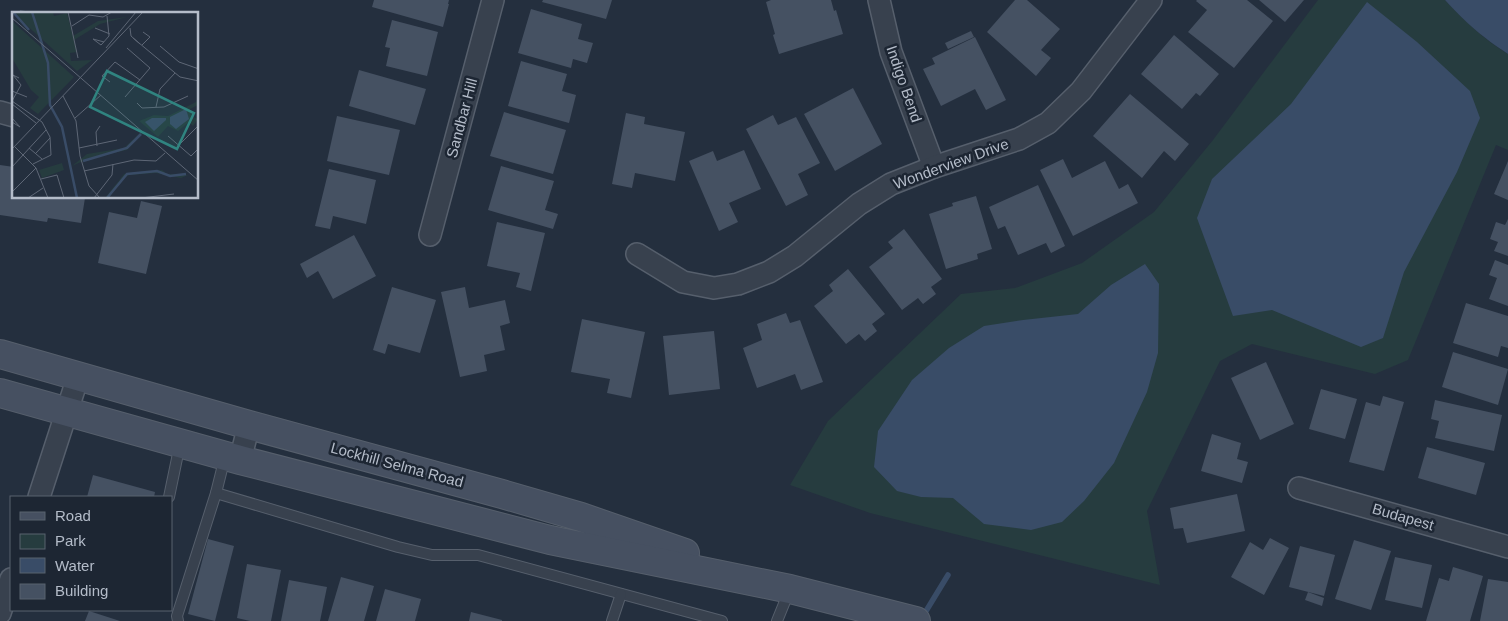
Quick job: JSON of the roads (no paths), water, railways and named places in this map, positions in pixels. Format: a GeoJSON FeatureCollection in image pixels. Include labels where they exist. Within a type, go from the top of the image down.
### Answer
{"type":"FeatureCollection","features":[{"type":"Feature","properties":{"kind":"main road","name":"Lockhill Selma Road"},"geometry":{"type":"LineString","coordinates":[[0,354],[581,517],[790,589]]}},
{"type":"Feature","properties":{"kind":"main road","name":"Lockhill Selma Road"},"geometry":{"type":"LineString","coordinates":[[0,393],[233,458],[550,540],[790,589],[916,621]]}},
{"type":"Feature","properties":{"kind":"street","name":"Sandbar Hill"},"geometry":{"type":"LineString","coordinates":[[430,235],[493,0]]}},
{"type":"Feature","properties":{"kind":"street","name":"Indigo Bend"},"geometry":{"type":"LineString","coordinates":[[879,0],[891,52],[934,167]]}},
{"type":"Feature","properties":{"kind":"street","name":"Wonderview Drive"},"geometry":{"type":"LineString","coordinates":[[637,254],[682,282],[714,288],[738,284],[769,272],[795,256],[859,204],[891,184],[934,167],[1019,139],[1048,123],[1081,91],[1151,0]]}},
{"type":"Feature","properties":{"kind":"street"},"geometry":{"type":"LineString","coordinates":[[43,496],[78,376]]}},
{"type":"Feature","properties":{"kind":"street"},"geometry":{"type":"LineString","coordinates":[[233,458],[249,425]]}},
{"type":"Feature","properties":{"kind":"street","name":"Budapest"},"geometry":{"type":"LineString","coordinates":[[1299,488],[1506,541]]}},
{"type":"Feature","properties":{"kind":"street"},"geometry":{"type":"LineString","coordinates":[[0,613],[10,582]]}},
{"type":"Feature","properties":{"kind":"lane"},"geometry":{"type":"LineString","coordinates":[[169,496],[180,443]]}},
{"type":"Feature","properties":{"kind":"lane"},"geometry":{"type":"LineString","coordinates":[[178,621],[177,616],[216,493],[233,458]]}},
{"type":"Feature","properties":{"kind":"lane"},"geometry":{"type":"LineString","coordinates":[[216,493],[398,547],[432,554],[478,555],[722,621]]}},
{"type":"Feature","properties":{"kind":"lane"},"geometry":{"type":"LineString","coordinates":[[777,621],[790,589]]}},
{"type":"Feature","properties":{"kind":"lane"},"geometry":{"type":"LineString","coordinates":[[612,621],[621,594]]}},
{"type":"Feature","properties":{"kind":"water"},"geometry":{"type":"Polygon","coordinates":[[[1445,0],[1508,0],[1508,54],[1490,42],[1445,0]]]}},
{"type":"Feature","properties":{"kind":"water"},"geometry":{"type":"Polygon","coordinates":[[[1367,2],[1417,42],[1470,91],[1480,118],[1457,172],[1404,272],[1383,338],[1361,347],[1272,310],[1233,316],[1197,218],[1212,179],[1291,104],[1367,2]]]}},
{"type":"Feature","properties":{"kind":"water"},"geometry":{"type":"Polygon","coordinates":[[[1145,264],[1159,284],[1158,353],[1147,392],[1114,463],[1084,501],[1062,522],[1031,530],[984,524],[953,498],[921,497],[897,491],[874,467],[878,431],[912,380],[949,348],[984,326],[1078,314],[1111,285],[1145,264]]]}},
{"type":"Feature","properties":{"kind":"waterway"},"geometry":{"type":"LineString","coordinates":[[923,616],[948,575]]}}]}
